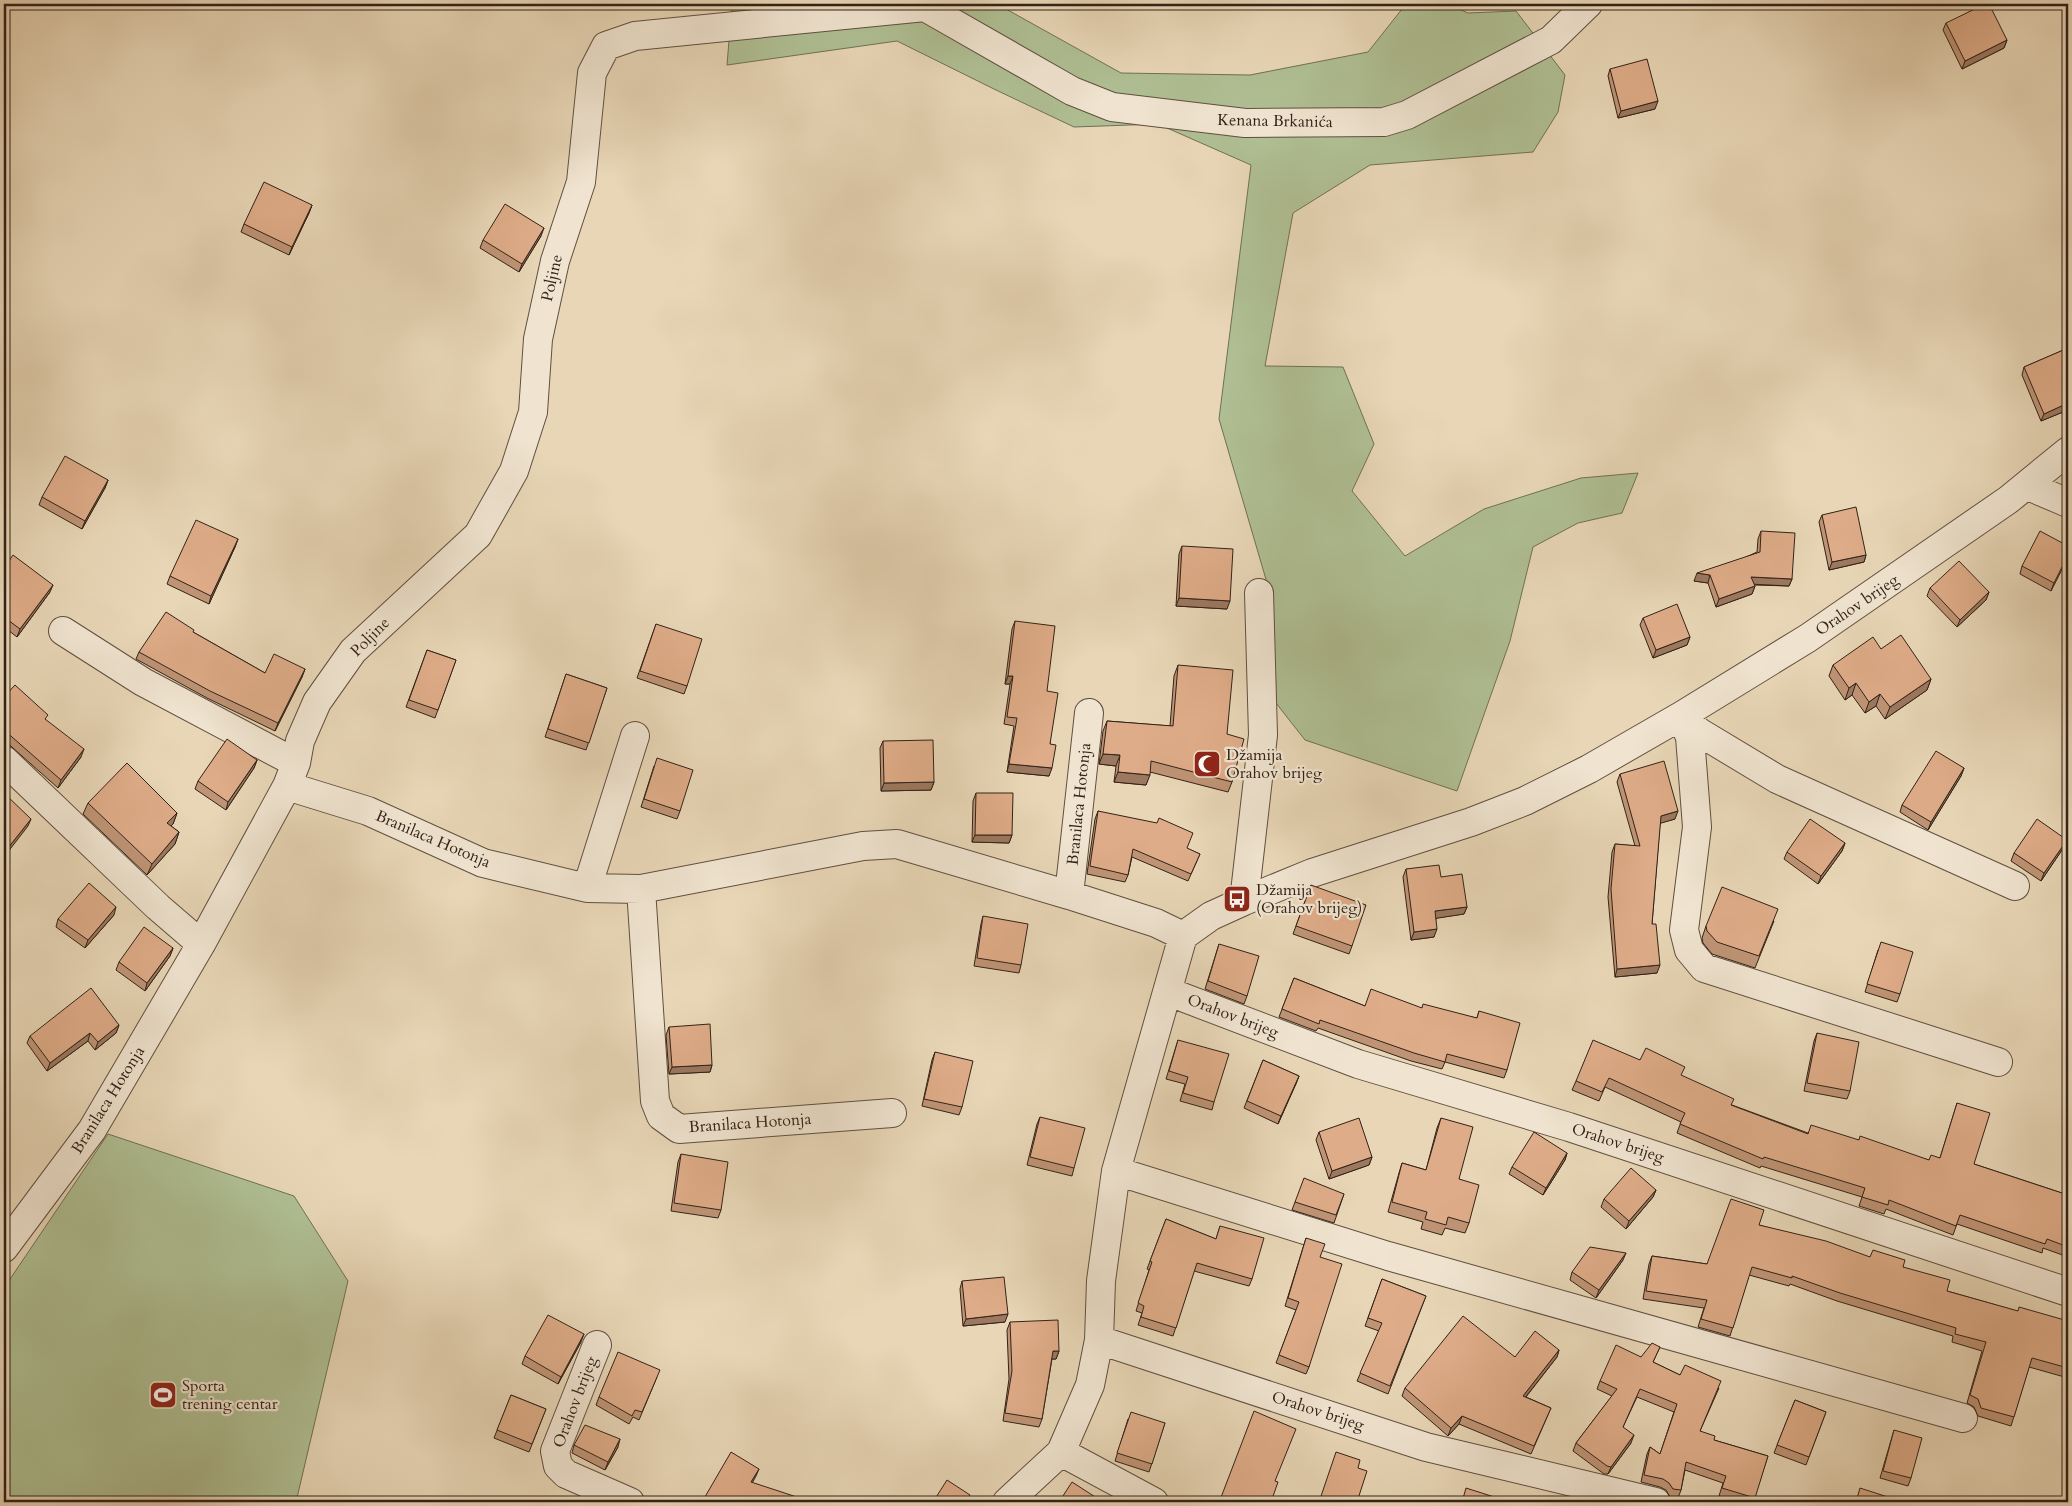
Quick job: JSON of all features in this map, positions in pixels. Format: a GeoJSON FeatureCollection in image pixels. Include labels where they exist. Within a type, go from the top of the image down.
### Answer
{"type":"FeatureCollection","features":[{"type":"Feature","properties":{"kind":"street","name":"Kenana Brkanića"},"geometry":{"type":"LineString","coordinates":[[928,6],[1072,91],[1112,107],[1245,123],[1384,122],[1407,115],[1551,40],[1588,4]]}},
{"type":"Feature","properties":{"kind":"street","name":"Poljine"},"geometry":{"type":"LineString","coordinates":[[292,774],[300,741],[317,702],[353,652],[478,535],[514,471],[533,412],[538,339],[555,261],[581,182],[592,73],[606,46],[635,36],[928,6]]}},
{"type":"Feature","properties":{"kind":"street","name":"Orahov brijeg"},"geometry":{"type":"LineString","coordinates":[[1007,1502],[1061,1452],[1090,1385],[1099,1340],[1101,1281],[1116,1171],[1183,936],[1211,916],[1244,901],[1312,873],[1471,822],[1525,801],[1588,769],[1681,716],[1808,638],[2028,486],[2068,451]]}},
{"type":"Feature","properties":{"kind":"street"},"geometry":{"type":"LineString","coordinates":[[2028,486],[2068,503]]}},
{"type":"Feature","properties":{"kind":"street"},"geometry":{"type":"LineString","coordinates":[[1244,901],[1262,735],[1259,593]]}},
{"type":"Feature","properties":{"kind":"street","name":"Branilaca Hotonja"},"geometry":{"type":"LineString","coordinates":[[63,631],[292,774],[483,863],[587,888],[641,889],[863,846],[897,844],[1069,895],[1156,923],[1183,936]]}},
{"type":"Feature","properties":{"kind":"street","name":"Branilaca Hotonja"},"geometry":{"type":"LineString","coordinates":[[1069,895],[1089,713]]}},
{"type":"Feature","properties":{"kind":"street"},"geometry":{"type":"LineString","coordinates":[[1681,716],[1699,732],[1776,779],[2014,886]]}},
{"type":"Feature","properties":{"kind":"street"},"geometry":{"type":"LineString","coordinates":[[1681,716],[1690,737],[1697,827],[1684,930],[1689,950],[1704,968],[1998,1062]]}},
{"type":"Feature","properties":{"kind":"street"},"geometry":{"type":"LineString","coordinates":[[587,888],[635,736]]}},
{"type":"Feature","properties":{"kind":"street"},"geometry":{"type":"LineString","coordinates":[[4,760],[158,907],[201,944]]}},
{"type":"Feature","properties":{"kind":"street","name":"Branilaca Hotonja"},"geometry":{"type":"LineString","coordinates":[[4,1248],[92,1130],[201,944],[292,774]]}},
{"type":"Feature","properties":{"kind":"street","name":"Branilaca Hotonja"},"geometry":{"type":"LineString","coordinates":[[641,889],[655,1101],[661,1116],[679,1128],[892,1113]]}},
{"type":"Feature","properties":{"kind":"street","name":"Orahov brijeg"},"geometry":{"type":"LineString","coordinates":[[1168,992],[1358,1064],[1569,1127],[2068,1292]]}},
{"type":"Feature","properties":{"kind":"street"},"geometry":{"type":"LineString","coordinates":[[1116,1171],[1388,1256],[1963,1418]]}},
{"type":"Feature","properties":{"kind":"street","name":"Orahov brijeg"},"geometry":{"type":"LineString","coordinates":[[1099,1340],[1426,1447],[1656,1502]]}},
{"type":"Feature","properties":{"kind":"street","name":"Orahov brijeg"},"geometry":{"type":"LineString","coordinates":[[597,1346],[555,1451],[558,1466],[566,1474],[630,1502]]}},
{"type":"Feature","properties":{"kind":"street"},"geometry":{"type":"LineString","coordinates":[[1061,1452],[1154,1502]]}},
{"type":"Feature","properties":{"kind":"green space"},"geometry":{"type":"Polygon","coordinates":[[[732,4],[997,4],[1121,73],[1250,75],[1368,52],[1406,4],[1447,4],[1468,13],[1516,11],[1565,75],[1558,112],[1533,152],[1370,165],[1293,213],[1265,366],[1343,367],[1374,444],[1352,491],[1405,556],[1484,509],[1581,478],[1638,473],[1622,513],[1578,523],[1533,547],[1510,641],[1457,791],[1305,740],[1265,689],[1272,600],[1219,419],[1251,165],[1158,124],[1074,127],[897,41],[727,65],[732,4]]]}},
{"type":"Feature","properties":{"kind":"green space","name":"Sporta trening centar"},"geometry":{"type":"Polygon","coordinates":[[[108,1134],[294,1196],[348,1281],[296,1502],[4,1502],[4,1288],[108,1134]]]}},
{"type":"Feature","properties":{"kind":"building"},"geometry":{"type":"Polygon","coordinates":[[[1985,4],[1989,4],[2007,40],[1965,61],[1946,23],[1985,4]]]}},
{"type":"Feature","properties":{"kind":"building"},"geometry":{"type":"Polygon","coordinates":[[[1647,59],[1658,101],[1621,111],[1610,69],[1647,59]]]}},
{"type":"Feature","properties":{"kind":"building"},"geometry":{"type":"Polygon","coordinates":[[[264,182],[312,205],[292,247],[244,224],[264,182]]]}},
{"type":"Feature","properties":{"kind":"building"},"geometry":{"type":"Polygon","coordinates":[[[505,204],[544,228],[522,264],[483,240],[505,204]]]}},
{"type":"Feature","properties":{"kind":"building"},"geometry":{"type":"Polygon","coordinates":[[[2068,348],[2068,403],[2044,414],[2024,367],[2068,348]]]}},
{"type":"Feature","properties":{"kind":"building"},"geometry":{"type":"Polygon","coordinates":[[[65,456],[108,480],[85,521],[42,497],[65,456]]]}},
{"type":"Feature","properties":{"kind":"building"},"geometry":{"type":"Polygon","coordinates":[[[1856,507],[1866,555],[1832,562],[1822,515],[1856,507]]]}},
{"type":"Feature","properties":{"kind":"building"},"geometry":{"type":"Polygon","coordinates":[[[196,520],[238,539],[211,596],[170,576],[196,520]]]}},
{"type":"Feature","properties":{"kind":"building"},"geometry":{"type":"Polygon","coordinates":[[[1761,531],[1795,533],[1792,579],[1751,577],[1755,586],[1719,599],[1710,575],[1697,573],[1760,552],[1761,531]]]}},
{"type":"Feature","properties":{"kind":"building"},"geometry":{"type":"Polygon","coordinates":[[[2040,531],[2068,546],[2068,555],[2054,583],[2022,566],[2040,531]]]}},
{"type":"Feature","properties":{"kind":"building"},"geometry":{"type":"Polygon","coordinates":[[[1182,546],[1233,549],[1230,601],[1179,598],[1182,546]]]}},
{"type":"Feature","properties":{"kind":"building"},"geometry":{"type":"Polygon","coordinates":[[[13,555],[53,585],[20,629],[4,617],[4,568],[13,555]]]}},
{"type":"Feature","properties":{"kind":"building"},"geometry":{"type":"Polygon","coordinates":[[[1959,561],[1989,592],[1960,620],[1930,588],[1959,561]]]}},
{"type":"Feature","properties":{"kind":"building"},"geometry":{"type":"Polygon","coordinates":[[[1677,604],[1690,637],[1656,650],[1643,618],[1677,604]]]}},
{"type":"Feature","properties":{"kind":"building"},"geometry":{"type":"Polygon","coordinates":[[[166,612],[194,630],[193,632],[265,673],[274,654],[305,669],[278,723],[210,691],[139,652],[166,612]]]}},
{"type":"Feature","properties":{"kind":"building"},"geometry":{"type":"Polygon","coordinates":[[[1015,621],[1055,626],[1047,691],[1058,693],[1050,744],[1056,745],[1052,768],[1009,764],[1017,718],[1007,717],[1013,676],[1008,676],[1015,621]]]}},
{"type":"Feature","properties":{"kind":"building"},"geometry":{"type":"Polygon","coordinates":[[[656,624],[702,639],[687,686],[640,671],[656,624]]]}},
{"type":"Feature","properties":{"kind":"building"},"geometry":{"type":"Polygon","coordinates":[[[1901,635],[1931,679],[1890,707],[1880,694],[1869,702],[1856,683],[1849,688],[1833,665],[1873,637],[1881,649],[1901,635]]]}},
{"type":"Feature","properties":{"kind":"building"},"geometry":{"type":"Polygon","coordinates":[[[427,650],[456,660],[438,710],[409,700],[427,650]]]}},
{"type":"Feature","properties":{"kind":"building"},"geometry":{"type":"Polygon","coordinates":[[[1178,665],[1233,670],[1227,734],[1244,739],[1232,782],[1151,761],[1150,775],[1118,772],[1120,755],[1103,754],[1107,721],[1173,726],[1178,665]]]}},
{"type":"Feature","properties":{"kind":"building"},"geometry":{"type":"Polygon","coordinates":[[[566,674],[607,688],[589,743],[548,729],[566,674]]]}},
{"type":"Feature","properties":{"kind":"building"},"geometry":{"type":"Polygon","coordinates":[[[15,685],[48,715],[45,719],[84,749],[61,780],[4,730],[4,697],[15,685]]]}},
{"type":"Feature","properties":{"kind":"building"},"geometry":{"type":"Polygon","coordinates":[[[227,739],[257,760],[228,802],[198,781],[227,739]]]}},
{"type":"Feature","properties":{"kind":"building"},"geometry":{"type":"Polygon","coordinates":[[[933,740],[934,782],[884,783],[883,741],[933,740]]]}},
{"type":"Feature","properties":{"kind":"building"},"geometry":{"type":"Polygon","coordinates":[[[1936,751],[1964,768],[1931,822],[1902,805],[1936,751]]]}},
{"type":"Feature","properties":{"kind":"building"},"geometry":{"type":"Polygon","coordinates":[[[657,758],[693,770],[680,811],[644,799],[657,758]]]}},
{"type":"Feature","properties":{"kind":"building"},"geometry":{"type":"Polygon","coordinates":[[[1664,761],[1678,811],[1661,816],[1652,924],[1656,924],[1660,965],[1617,969],[1611,889],[1615,844],[1640,846],[1620,774],[1664,761]]]}},
{"type":"Feature","properties":{"kind":"building"},"geometry":{"type":"Polygon","coordinates":[[[127,763],[177,813],[167,823],[179,832],[152,864],[88,803],[127,763]]]}},
{"type":"Feature","properties":{"kind":"building"},"geometry":{"type":"Polygon","coordinates":[[[4,793],[31,819],[4,853],[4,793]]]}},
{"type":"Feature","properties":{"kind":"building"},"geometry":{"type":"Polygon","coordinates":[[[976,793],[1013,793],[1012,835],[975,835],[976,793]]]}},
{"type":"Feature","properties":{"kind":"building"},"geometry":{"type":"Polygon","coordinates":[[[1098,811],[1157,823],[1159,818],[1193,833],[1187,848],[1200,854],[1191,874],[1133,849],[1128,875],[1090,866],[1098,811]]]}},
{"type":"Feature","properties":{"kind":"building"},"geometry":{"type":"Polygon","coordinates":[[[1810,819],[1845,843],[1821,876],[1787,852],[1810,819]]]}},
{"type":"Feature","properties":{"kind":"building"},"geometry":{"type":"Polygon","coordinates":[[[2037,819],[2067,840],[2044,873],[2014,853],[2037,819]]]}},
{"type":"Feature","properties":{"kind":"building"},"geometry":{"type":"Polygon","coordinates":[[[1439,865],[1441,877],[1462,874],[1467,907],[1435,911],[1437,929],[1414,932],[1406,869],[1439,865]]]}},
{"type":"Feature","properties":{"kind":"building"},"geometry":{"type":"Polygon","coordinates":[[[89,883],[116,907],[88,940],[58,919],[89,883]]]}},
{"type":"Feature","properties":{"kind":"building"},"geometry":{"type":"Polygon","coordinates":[[[1311,885],[1366,905],[1352,946],[1296,926],[1311,885]]]}},
{"type":"Feature","properties":{"kind":"building"},"geometry":{"type":"Polygon","coordinates":[[[1722,887],[1778,909],[1759,956],[1717,942],[1707,931],[1706,926],[1722,887]]]}},
{"type":"Feature","properties":{"kind":"building"},"geometry":{"type":"Polygon","coordinates":[[[983,916],[1028,924],[1021,965],[977,958],[983,916]]]}},
{"type":"Feature","properties":{"kind":"building"},"geometry":{"type":"Polygon","coordinates":[[[144,927],[173,948],[147,983],[119,962],[144,927]]]}},
{"type":"Feature","properties":{"kind":"building"},"geometry":{"type":"Polygon","coordinates":[[[1881,942],[1913,952],[1900,994],[1867,984],[1881,942]]]}},
{"type":"Feature","properties":{"kind":"building"},"geometry":{"type":"Polygon","coordinates":[[[1219,944],[1259,956],[1247,996],[1208,981],[1219,944]]]}},
{"type":"Feature","properties":{"kind":"building"},"geometry":{"type":"Polygon","coordinates":[[[1294,978],[1365,1006],[1371,989],[1422,1008],[1423,1004],[1477,1018],[1479,1011],[1520,1023],[1507,1070],[1447,1054],[1445,1062],[1320,1020],[1319,1024],[1282,1009],[1294,978]]]}},
{"type":"Feature","properties":{"kind":"building"},"geometry":{"type":"Polygon","coordinates":[[[91,988],[119,1025],[98,1042],[90,1033],[50,1063],[30,1036],[91,988]]]}},
{"type":"Feature","properties":{"kind":"building"},"geometry":{"type":"Polygon","coordinates":[[[710,1024],[712,1065],[672,1067],[669,1027],[710,1024]]]}},
{"type":"Feature","properties":{"kind":"building"},"geometry":{"type":"Polygon","coordinates":[[[1817,1033],[1859,1042],[1850,1091],[1807,1083],[1817,1033]]]}},
{"type":"Feature","properties":{"kind":"building"},"geometry":{"type":"Polygon","coordinates":[[[1178,1040],[1229,1054],[1214,1102],[1183,1093],[1188,1077],[1169,1071],[1178,1040]]]}},
{"type":"Feature","properties":{"kind":"building"},"geometry":{"type":"Polygon","coordinates":[[[1593,1040],[1640,1060],[1646,1048],[1685,1067],[1681,1075],[1734,1099],[1731,1105],[1808,1134],[1811,1125],[1859,1140],[1860,1136],[1929,1160],[1931,1155],[1940,1158],[1957,1103],[1990,1113],[1974,1164],[2068,1195],[2068,1247],[2047,1239],[2045,1244],[1960,1215],[1956,1226],[1889,1200],[1888,1205],[1862,1197],[1865,1188],[1764,1157],[1763,1159],[1680,1124],[1685,1113],[1609,1078],[1602,1092],[1576,1081],[1593,1040]]]}},
{"type":"Feature","properties":{"kind":"building"},"geometry":{"type":"Polygon","coordinates":[[[935,1052],[973,1061],[962,1107],[924,1099],[935,1052]]]}},
{"type":"Feature","properties":{"kind":"building"},"geometry":{"type":"Polygon","coordinates":[[[1263,1060],[1299,1076],[1281,1116],[1247,1101],[1263,1060]]]}},
{"type":"Feature","properties":{"kind":"building"},"geometry":{"type":"Polygon","coordinates":[[[1040,1117],[1085,1128],[1074,1168],[1030,1157],[1040,1117]]]}},
{"type":"Feature","properties":{"kind":"building"},"geometry":{"type":"Polygon","coordinates":[[[1359,1118],[1372,1157],[1332,1171],[1319,1132],[1359,1118]]]}},
{"type":"Feature","properties":{"kind":"building"},"geometry":{"type":"Polygon","coordinates":[[[1441,1118],[1473,1127],[1459,1179],[1479,1185],[1469,1223],[1448,1217],[1446,1225],[1425,1219],[1427,1212],[1392,1202],[1402,1163],[1426,1170],[1441,1118]]]}},
{"type":"Feature","properties":{"kind":"building"},"geometry":{"type":"Polygon","coordinates":[[[1534,1132],[1567,1153],[1546,1188],[1512,1167],[1534,1132]]]}},
{"type":"Feature","properties":{"kind":"building"},"geometry":{"type":"Polygon","coordinates":[[[681,1154],[728,1162],[721,1210],[674,1203],[681,1154]]]}},
{"type":"Feature","properties":{"kind":"building"},"geometry":{"type":"Polygon","coordinates":[[[1631,1168],[1656,1190],[1629,1221],[1604,1199],[1631,1168]]]}},
{"type":"Feature","properties":{"kind":"building"},"geometry":{"type":"Polygon","coordinates":[[[1304,1178],[1344,1194],[1336,1215],[1295,1202],[1304,1178]]]}},
{"type":"Feature","properties":{"kind":"building"},"geometry":{"type":"Polygon","coordinates":[[[1731,1199],[1764,1210],[1759,1225],[1826,1241],[1870,1257],[1873,1250],[1905,1260],[1903,1267],[1950,1280],[1947,1291],[2018,1311],[2019,1307],[2068,1321],[2068,1368],[2032,1358],[2014,1417],[1981,1408],[1978,1399],[1970,1395],[1986,1342],[1955,1334],[1956,1328],[1840,1293],[1792,1276],[1792,1278],[1752,1267],[1733,1328],[1701,1319],[1707,1300],[1646,1291],[1652,1256],[1707,1264],[1731,1199]]]}},
{"type":"Feature","properties":{"kind":"building"},"geometry":{"type":"Polygon","coordinates":[[[1166,1219],[1216,1239],[1220,1226],[1264,1238],[1252,1279],[1197,1263],[1176,1328],[1141,1317],[1144,1306],[1138,1303],[1152,1262],[1150,1261],[1166,1219]]]}},
{"type":"Feature","properties":{"kind":"building"},"geometry":{"type":"Polygon","coordinates":[[[1306,1238],[1325,1244],[1320,1257],[1342,1264],[1309,1367],[1279,1355],[1299,1302],[1288,1298],[1306,1238]]]}},
{"type":"Feature","properties":{"kind":"building"},"geometry":{"type":"Polygon","coordinates":[[[1590,1247],[1626,1253],[1599,1290],[1572,1272],[1590,1247]]]}},
{"type":"Feature","properties":{"kind":"building"},"geometry":{"type":"Polygon","coordinates":[[[1004,1277],[1008,1314],[966,1319],[962,1281],[1004,1277]]]}},
{"type":"Feature","properties":{"kind":"building"},"geometry":{"type":"Polygon","coordinates":[[[1382,1279],[1426,1296],[1390,1386],[1360,1373],[1382,1323],[1368,1318],[1382,1279]]]}},
{"type":"Feature","properties":{"kind":"building"},"geometry":{"type":"Polygon","coordinates":[[[548,1315],[584,1334],[561,1377],[525,1356],[548,1315]]]}},
{"type":"Feature","properties":{"kind":"building"},"geometry":{"type":"Polygon","coordinates":[[[1463,1316],[1515,1357],[1535,1331],[1559,1350],[1523,1396],[1551,1408],[1534,1446],[1462,1416],[1451,1428],[1405,1388],[1463,1316]]]}},
{"type":"Feature","properties":{"kind":"building"},"geometry":{"type":"Polygon","coordinates":[[[1058,1320],[1059,1351],[1053,1351],[1042,1419],[1005,1413],[1012,1371],[1010,1322],[1058,1320]]]}},
{"type":"Feature","properties":{"kind":"building"},"geometry":{"type":"Polygon","coordinates":[[[1652,1343],[1660,1347],[1653,1362],[1680,1375],[1685,1365],[1721,1381],[1700,1431],[1715,1436],[1714,1440],[1768,1456],[1755,1498],[1722,1488],[1726,1476],[1686,1462],[1681,1490],[1673,1489],[1663,1479],[1644,1475],[1650,1447],[1660,1454],[1677,1404],[1640,1389],[1623,1427],[1634,1435],[1611,1467],[1576,1443],[1617,1389],[1600,1381],[1616,1345],[1641,1357],[1652,1343]]]}},
{"type":"Feature","properties":{"kind":"building"},"geometry":{"type":"Polygon","coordinates":[[[618,1352],[660,1370],[642,1412],[635,1410],[632,1416],[599,1397],[618,1352]]]}},
{"type":"Feature","properties":{"kind":"building"},"geometry":{"type":"Polygon","coordinates":[[[511,1395],[546,1409],[532,1444],[497,1430],[511,1395]]]}},
{"type":"Feature","properties":{"kind":"building"},"geometry":{"type":"Polygon","coordinates":[[[1795,1400],[1826,1412],[1809,1457],[1777,1445],[1795,1400]]]}},
{"type":"Feature","properties":{"kind":"building"},"geometry":{"type":"Polygon","coordinates":[[[1254,1411],[1296,1429],[1275,1481],[1278,1482],[1271,1502],[1227,1502],[1220,1500],[1254,1411]]]}},
{"type":"Feature","properties":{"kind":"building"},"geometry":{"type":"Polygon","coordinates":[[[1131,1412],[1165,1423],[1152,1464],[1117,1453],[1131,1412]]]}},
{"type":"Feature","properties":{"kind":"building"},"geometry":{"type":"Polygon","coordinates":[[[585,1425],[620,1439],[608,1462],[574,1445],[585,1425]]]}},
{"type":"Feature","properties":{"kind":"building"},"geometry":{"type":"Polygon","coordinates":[[[1894,1430],[1922,1438],[1911,1478],[1883,1471],[1894,1430]]]}},
{"type":"Feature","properties":{"kind":"building"},"geometry":{"type":"Polygon","coordinates":[[[731,1452],[759,1469],[751,1482],[812,1502],[702,1502],[731,1452]]]}},
{"type":"Feature","properties":{"kind":"building"},"geometry":{"type":"Polygon","coordinates":[[[1336,1452],[1360,1460],[1358,1468],[1367,1471],[1357,1502],[1319,1502],[1336,1452]]]}},
{"type":"Feature","properties":{"kind":"building"},"geometry":{"type":"Polygon","coordinates":[[[947,1480],[970,1495],[966,1502],[933,1502],[947,1480]]]}},
{"type":"Feature","properties":{"kind":"building"},"geometry":{"type":"Polygon","coordinates":[[[1072,1482],[1103,1502],[1059,1502],[1072,1482]]]}},
{"type":"Feature","properties":{"kind":"building"},"geometry":{"type":"Polygon","coordinates":[[[1466,1488],[1510,1502],[1462,1502],[1466,1488]]]}},
{"type":"Feature","properties":{"kind":"building"},"geometry":{"type":"Polygon","coordinates":[[[1860,1488],[1891,1498],[1890,1502],[1856,1502],[1860,1488]]]}},
{"type":"Feature","properties":{"kind":"place","name":"Džamija Orahov brijeg"},"geometry":{"type":"Point","coordinates":[1207,764]}},
{"type":"Feature","properties":{"kind":"place","name":"Džamija (Orahov brijeg)"},"geometry":{"type":"Point","coordinates":[1237,899]}},
{"type":"Feature","properties":{"kind":"place","name":"Sporta trening centar"},"geometry":{"type":"Point","coordinates":[163,1395]}}]}
